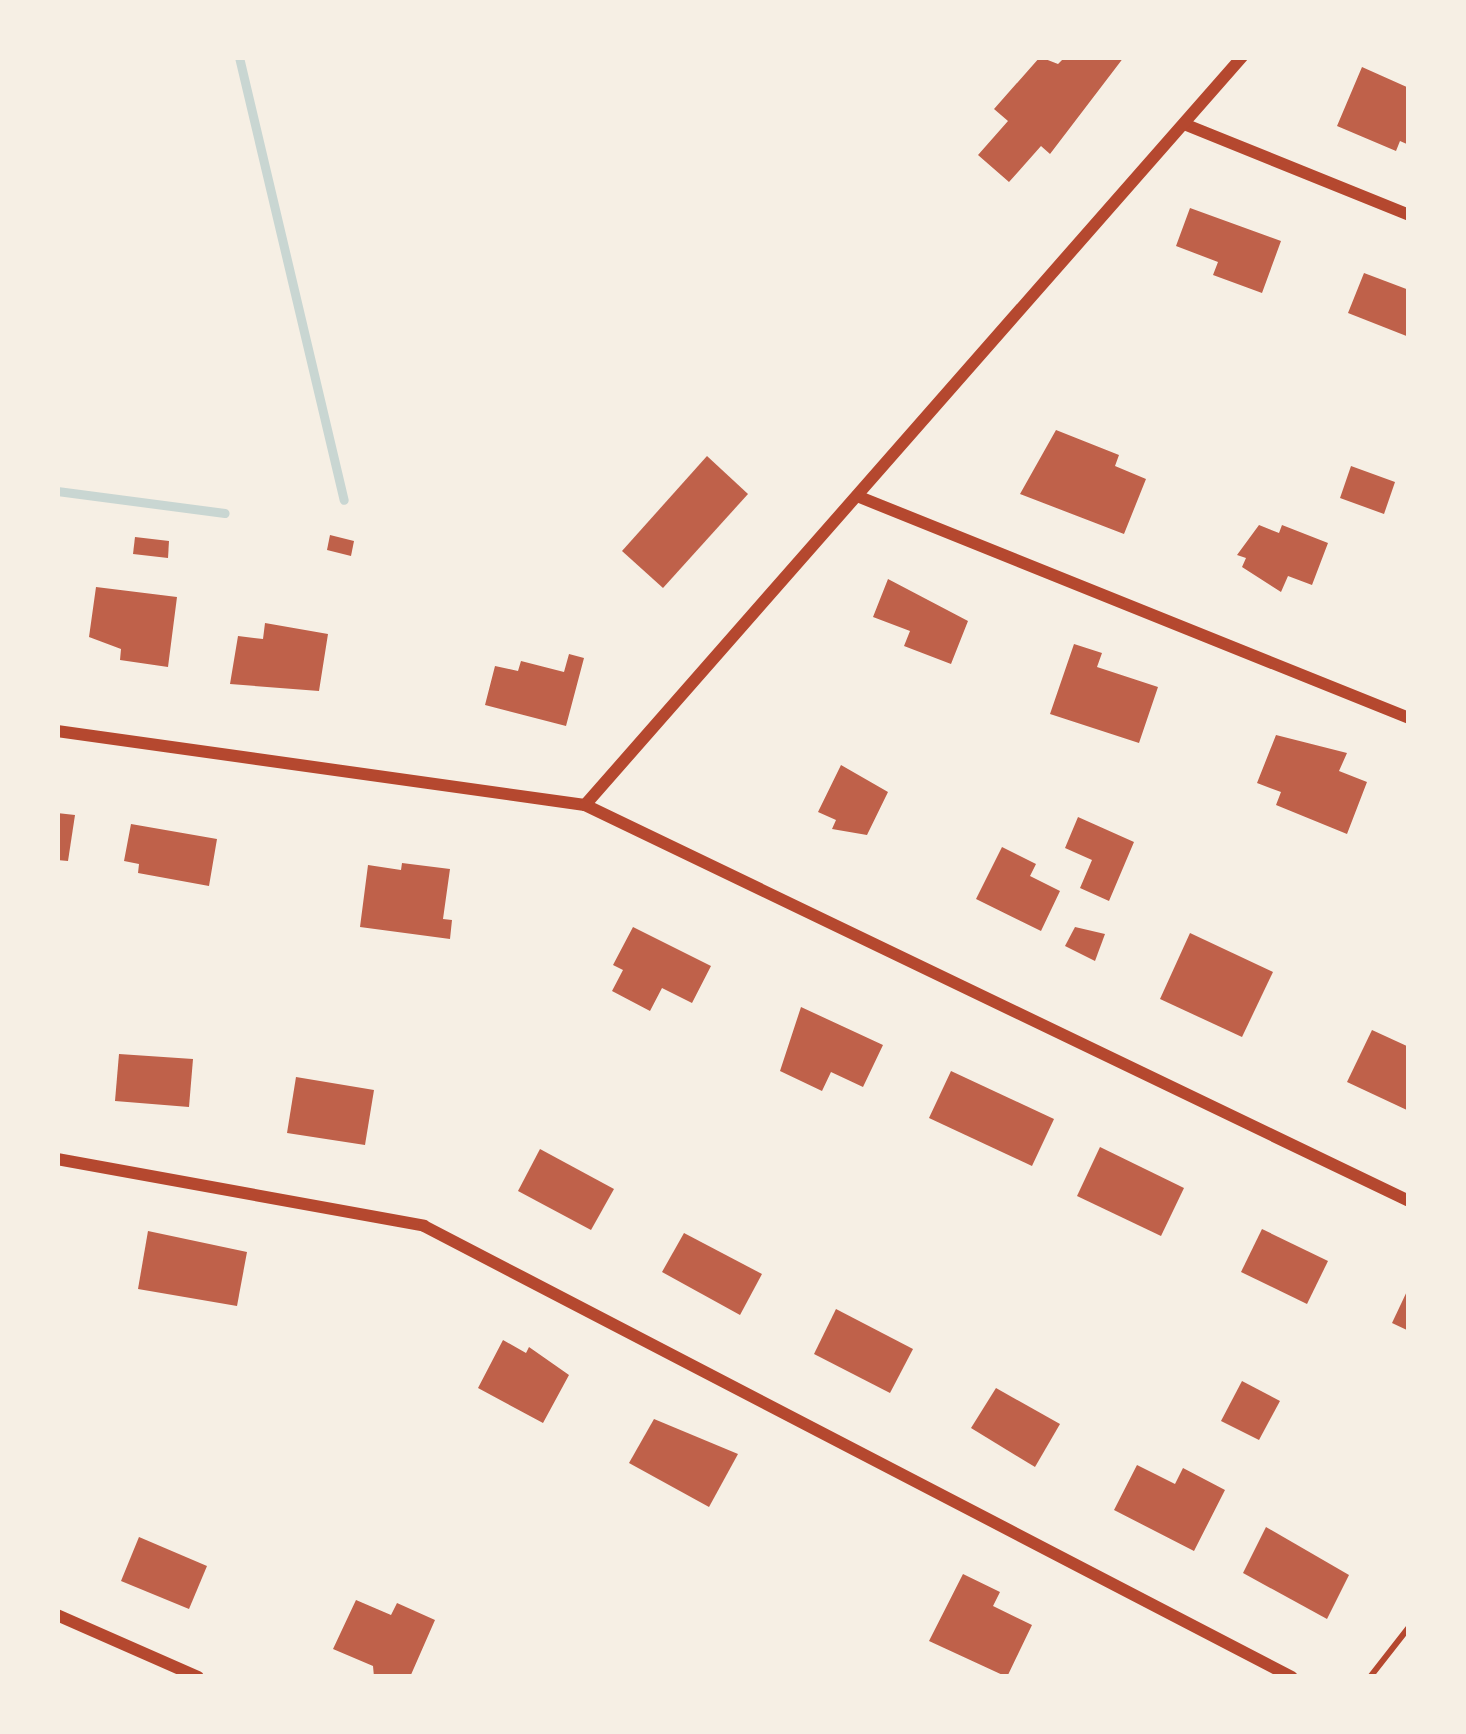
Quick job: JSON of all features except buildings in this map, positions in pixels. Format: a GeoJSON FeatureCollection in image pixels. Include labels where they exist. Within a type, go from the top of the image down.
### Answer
{"type":"FeatureCollection","features":[{"type":"Feature","properties":{"kind":"street"},"geometry":{"type":"LineString","coordinates":[[585,806],[1242,57]]}},
{"type":"Feature","properties":{"kind":"street"},"geometry":{"type":"LineString","coordinates":[[1184,124],[1409,215]]}},
{"type":"Feature","properties":{"kind":"street"},"geometry":{"type":"LineString","coordinates":[[857,496],[1409,718]]}},
{"type":"Feature","properties":{"kind":"street"},"geometry":{"type":"LineString","coordinates":[[57,731],[585,806],[1409,1201]]}},
{"type":"Feature","properties":{"kind":"street"},"geometry":{"type":"LineString","coordinates":[[57,1159],[424,1226],[1292,1677]]}},
{"type":"Feature","properties":{"kind":"street"},"geometry":{"type":"LineString","coordinates":[[57,1615],[198,1677]]}},
{"type":"Feature","properties":{"kind":"path"},"geometry":{"type":"LineString","coordinates":[[1370,1677],[1409,1627]]}},
{"type":"Feature","properties":{"kind":"waterway"},"geometry":{"type":"LineString","coordinates":[[239,57],[344,500]]}},
{"type":"Feature","properties":{"kind":"waterway"},"geometry":{"type":"LineString","coordinates":[[57,491],[225,513]]}}]}
